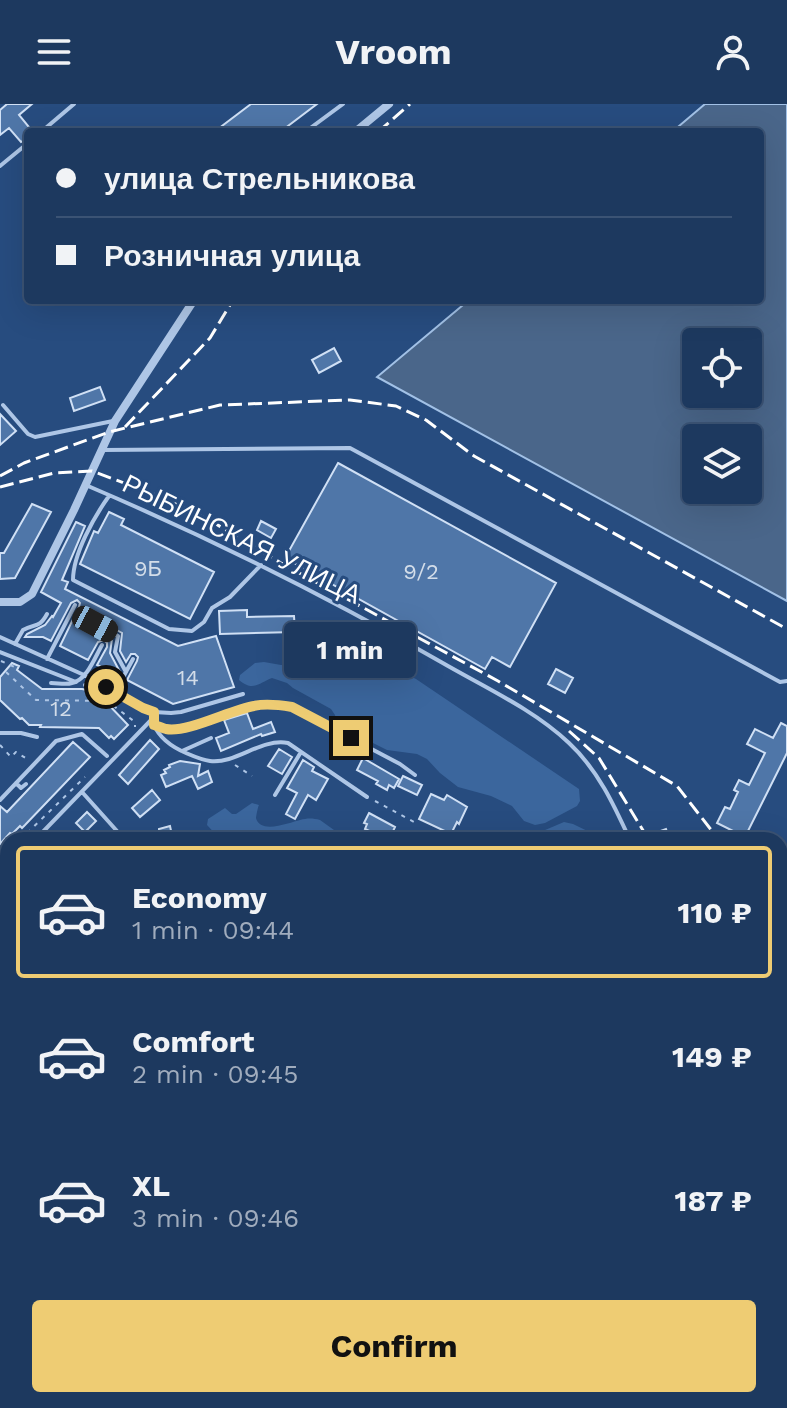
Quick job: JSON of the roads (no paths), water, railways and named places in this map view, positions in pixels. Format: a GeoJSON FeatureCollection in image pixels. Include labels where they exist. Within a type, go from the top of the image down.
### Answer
{"type":"FeatureCollection","features":[{"type":"Feature","properties":{"kind":"street"},"geometry":{"type":"LineString","coordinates":[[360,128],[389,104]]}},
{"type":"Feature","properties":{"kind":"street"},"geometry":{"type":"LineString","coordinates":[[0,602],[20,602],[32,594],[115,421],[191,304]]}},
{"type":"Feature","properties":{"kind":"lane"},"geometry":{"type":"LineString","coordinates":[[46,128],[74,104]]}},
{"type":"Feature","properties":{"kind":"lane"},"geometry":{"type":"LineString","coordinates":[[310,128],[343,104]]}},
{"type":"Feature","properties":{"kind":"lane"},"geometry":{"type":"LineString","coordinates":[[0,166],[24,146]]}},
{"type":"Feature","properties":{"kind":"lane"},"geometry":{"type":"LineString","coordinates":[[3,405],[28,434],[35,437],[115,421]]}},
{"type":"Feature","properties":{"kind":"lane"},"geometry":{"type":"LineString","coordinates":[[101,450],[350,448],[780,682],[787,681]]}},
{"type":"Feature","properties":{"kind":"lane","name":"РЫБИНСКАЯ УЛИЦА"},"geometry":{"type":"LineString","coordinates":[[85,485],[261,565],[367,620],[533,715],[569,743],[596,773],[627,832]]}},
{"type":"Feature","properties":{"kind":"lane"},"geometry":{"type":"LineString","coordinates":[[109,495],[98,511],[80,551],[73,580],[169,629],[192,631],[200,627],[212,608],[230,597],[261,565]]}},
{"type":"Feature","properties":{"kind":"lane"},"geometry":{"type":"LineString","coordinates":[[47,659],[75,605]]}},
{"type":"Feature","properties":{"kind":"lane"},"geometry":{"type":"LineString","coordinates":[[15,644],[23,630],[38,626],[47,614]]}},
{"type":"Feature","properties":{"kind":"lane"},"geometry":{"type":"LineString","coordinates":[[95,624],[118,636],[115,652],[126,672]]}},
{"type":"Feature","properties":{"kind":"lane"},"geometry":{"type":"LineString","coordinates":[[0,637],[84,675],[154,712],[181,712],[243,694]]}},
{"type":"Feature","properties":{"kind":"lane"},"geometry":{"type":"LineString","coordinates":[[51,683],[76,682],[84,675],[102,645]]}},
{"type":"Feature","properties":{"kind":"lane"},"geometry":{"type":"LineString","coordinates":[[0,652],[76,682]]}},
{"type":"Feature","properties":{"kind":"lane"},"geometry":{"type":"LineString","coordinates":[[115,692],[133,659]]}},
{"type":"Feature","properties":{"kind":"lane"},"geometry":{"type":"LineString","coordinates":[[85,685],[106,687]]}},
{"type":"Feature","properties":{"kind":"lane"},"geometry":{"type":"LineString","coordinates":[[153,722],[166,729],[176,729],[248,707],[292,707],[415,775]]}},
{"type":"Feature","properties":{"kind":"lane"},"geometry":{"type":"LineString","coordinates":[[154,712],[153,722],[163,739],[207,761],[228,760],[279,742],[288,743],[367,797]]}},
{"type":"Feature","properties":{"kind":"lane"},"geometry":{"type":"LineString","coordinates":[[43,832],[153,722]]}},
{"type":"Feature","properties":{"kind":"lane"},"geometry":{"type":"LineString","coordinates":[[0,733],[37,737]]}},
{"type":"Feature","properties":{"kind":"lane"},"geometry":{"type":"LineString","coordinates":[[0,800],[56,741],[82,734],[107,756]]}},
{"type":"Feature","properties":{"kind":"lane"},"geometry":{"type":"LineString","coordinates":[[182,751],[211,738]]}},
{"type":"Feature","properties":{"kind":"lane"},"geometry":{"type":"LineString","coordinates":[[275,795],[301,752]]}},
{"type":"Feature","properties":{"kind":"lane"},"geometry":{"type":"LineString","coordinates":[[16,783],[19,790],[26,784]]}},
{"type":"Feature","properties":{"kind":"lane"},"geometry":{"type":"LineString","coordinates":[[82,792],[118,832]]}},
{"type":"Feature","properties":{"kind":"railway"},"geometry":{"type":"LineString","coordinates":[[383,128],[410,104]]}},
{"type":"Feature","properties":{"kind":"railway"},"geometry":{"type":"LineString","coordinates":[[125,427],[210,338],[231,304]]}},
{"type":"Feature","properties":{"kind":"railway"},"geometry":{"type":"LineString","coordinates":[[0,476],[24,463],[109,432],[220,405],[350,400],[396,406],[426,420],[474,456],[787,629]]}},
{"type":"Feature","properties":{"kind":"railway"},"geometry":{"type":"LineString","coordinates":[[0,487],[54,473],[92,471],[159,496],[211,521],[281,563],[498,681],[677,786],[713,832]]}},
{"type":"Feature","properties":{"kind":"railway"},"geometry":{"type":"LineString","coordinates":[[569,731],[599,758],[644,832]]}}]}
